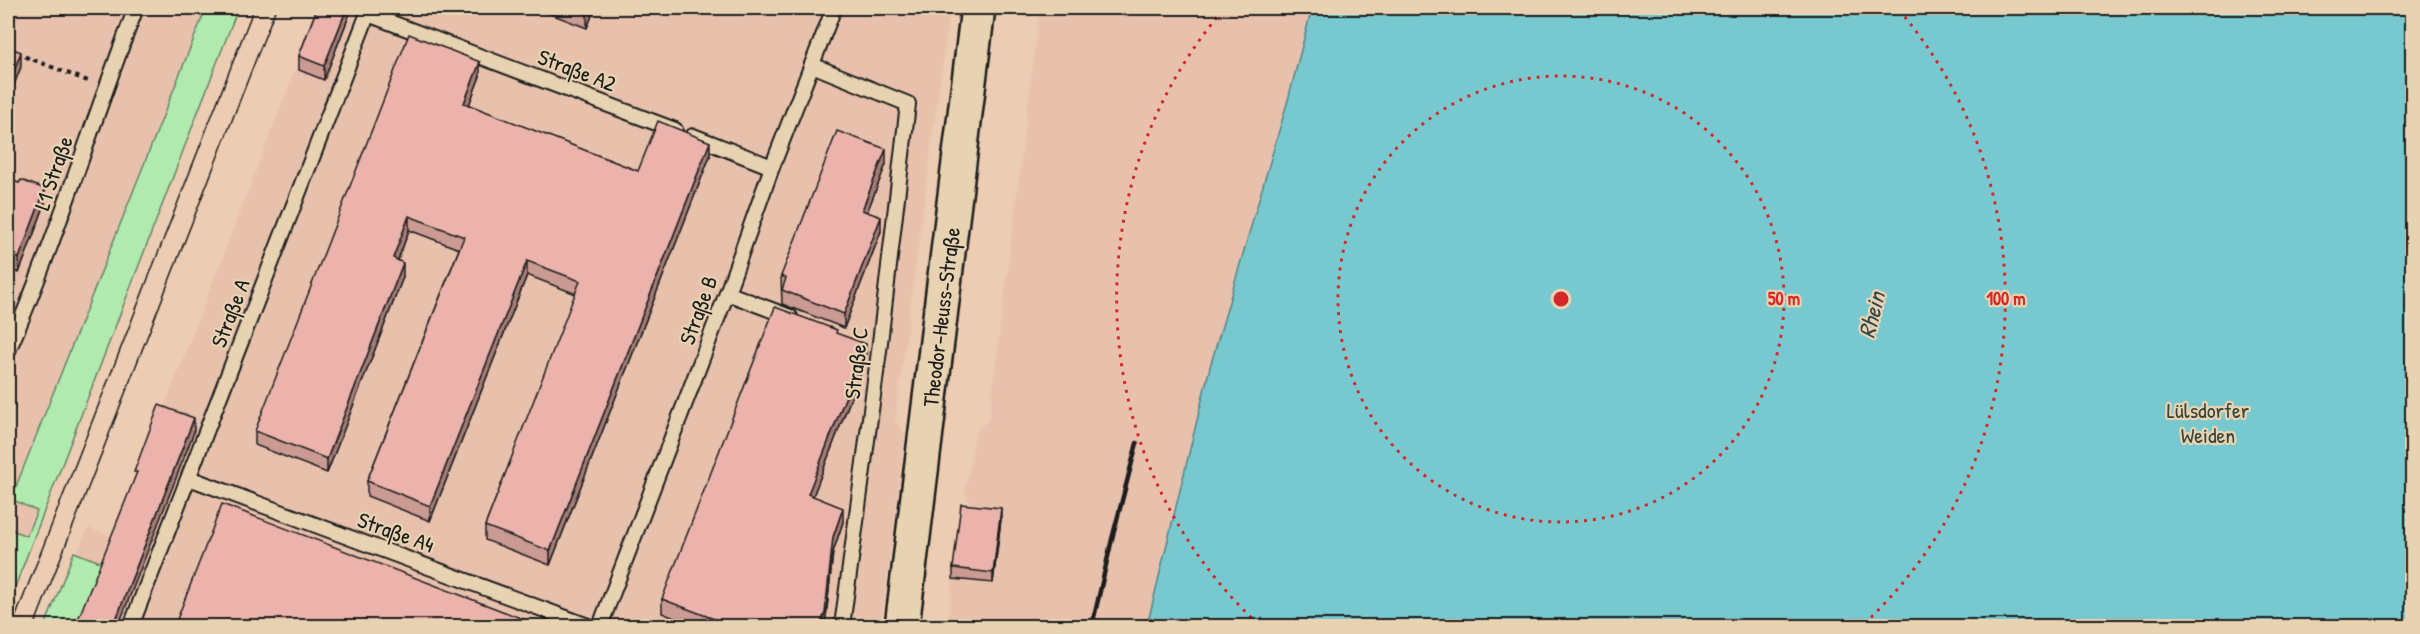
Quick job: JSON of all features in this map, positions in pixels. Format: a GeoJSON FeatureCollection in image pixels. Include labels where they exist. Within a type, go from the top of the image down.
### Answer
{"type":"FeatureCollection","features":[{"type":"Feature","properties":{"kind":"main road","name":"Theodor-Heuss-Straße"},"geometry":{"type":"LineString","coordinates":[[902,627],[978,8]]}},
{"type":"Feature","properties":{"kind":"lane","name":"L1 Straße"},"geometry":{"type":"LineString","coordinates":[[8,351],[49,248],[105,87],[136,8]]}},
{"type":"Feature","properties":{"kind":"lane","name":"Straße B"},"geometry":{"type":"LineString","coordinates":[[600,627],[834,8]]}},
{"type":"Feature","properties":{"kind":"lane","name":"Straße A2"},"geometry":{"type":"LineString","coordinates":[[369,11],[772,167]]}},
{"type":"Feature","properties":{"kind":"lane","name":"Straße A"},"geometry":{"type":"LineString","coordinates":[[131,627],[369,11]]}},
{"type":"Feature","properties":{"kind":"lane","name":"Straße C"},"geometry":{"type":"LineString","coordinates":[[812,65],[908,104],[873,349],[842,627]]}},
{"type":"Feature","properties":{"kind":"lane"},"geometry":{"type":"LineString","coordinates":[[727,293],[803,322]]}},
{"type":"Feature","properties":{"kind":"lane","name":"Straße A4"},"geometry":{"type":"LineString","coordinates":[[189,477],[588,627]]}},
{"type":"Feature","properties":{"kind":"path"},"geometry":{"type":"LineString","coordinates":[[8,50],[105,87]]}},
{"type":"Feature","properties":{"kind":"shaded area"},"geometry":{"type":"Polygon","coordinates":[[[8,8],[206,8],[12,498],[37,511],[26,536],[8,528],[8,8]]]}},
{"type":"Feature","properties":{"kind":"shaded area"},"geometry":{"type":"Polygon","coordinates":[[[319,8],[950,8],[895,420],[905,435],[881,626],[80,626],[77,553],[88,528],[114,537],[319,8]]]}},
{"type":"Feature","properties":{"kind":"shaded area"},"geometry":{"type":"Polygon","coordinates":[[[1040,8],[1312,8],[1288,100],[1210,367],[1147,626],[947,626],[961,514],[968,514],[969,504],[965,492],[975,433],[989,418],[1040,8]]]}},
{"type":"Feature","properties":{"kind":"green space"},"geometry":{"type":"Polygon","coordinates":[[[206,8],[238,8],[8,605],[8,528],[26,536],[37,511],[11,499],[206,8]]]}},
{"type":"Feature","properties":{"kind":"green space"},"geometry":{"type":"Polygon","coordinates":[[[74,552],[105,564],[80,626],[45,626],[74,552]]]}},
{"type":"Feature","properties":{"kind":"water","name":"Rhein"},"geometry":{"type":"Polygon","coordinates":[[[1312,8],[2412,8],[2412,626],[1147,626],[1210,367],[1288,100],[1312,8]]]}},
{"type":"Feature","properties":{"kind":"building"},"geometry":{"type":"Polygon","coordinates":[[[317,8],[347,8],[324,66],[299,56],[317,8]]]}},
{"type":"Feature","properties":{"kind":"building"},"geometry":{"type":"Polygon","coordinates":[[[571,8],[589,8],[587,14],[571,8]]]}},
{"type":"Feature","properties":{"kind":"building"},"geometry":{"type":"Polygon","coordinates":[[[409,34],[480,62],[464,103],[638,171],[658,121],[710,142],[550,551],[485,526],[580,281],[527,261],[430,506],[367,481],[464,237],[409,216],[393,258],[403,263],[327,459],[255,431],[409,34]]]}},
{"type":"Feature","properties":{"kind":"building"},"geometry":{"type":"Polygon","coordinates":[[[8,47],[21,52],[8,86],[8,47]]]}},
{"type":"Feature","properties":{"kind":"building"},"geometry":{"type":"Polygon","coordinates":[[[837,131],[886,149],[862,210],[881,217],[844,314],[782,290],[786,278],[781,276],[837,131]]]}},
{"type":"Feature","properties":{"kind":"building"},"geometry":{"type":"Polygon","coordinates":[[[8,179],[19,183],[21,180],[45,189],[19,258],[8,254],[8,179]]]}},
{"type":"Feature","properties":{"kind":"building"},"geometry":{"type":"Polygon","coordinates":[[[775,307],[837,330],[836,333],[866,344],[808,494],[843,508],[833,537],[825,613],[819,627],[735,627],[662,599],[775,307]]]}},
{"type":"Feature","properties":{"kind":"building"},"geometry":{"type":"Polygon","coordinates":[[[159,405],[194,418],[113,627],[75,627],[137,472],[134,472],[159,405]]]}},
{"type":"Feature","properties":{"kind":"building"},"geometry":{"type":"Polygon","coordinates":[[[222,504],[531,622],[529,627],[174,627],[222,504]]]}},
{"type":"Feature","properties":{"kind":"building"},"geometry":{"type":"Polygon","coordinates":[[[961,504],[1001,508],[993,573],[953,568],[961,504]]]}},
{"type":"Feature","properties":{"kind":"tram line"},"geometry":{"type":"LineString","coordinates":[[12,626],[254,8]]}},
{"type":"Feature","properties":{"kind":"tram line"},"geometry":{"type":"LineString","coordinates":[[34,626],[276,8]]}},
{"type":"Feature","properties":{"kind":"railway"},"geometry":{"type":"LineString","coordinates":[[1092,626],[1137,443]]}},
{"type":"Feature","properties":{"kind":"park label","name":"Lülsdorfer Weiden"},"geometry":{"type":"Point","coordinates":[2208,422]}}]}
